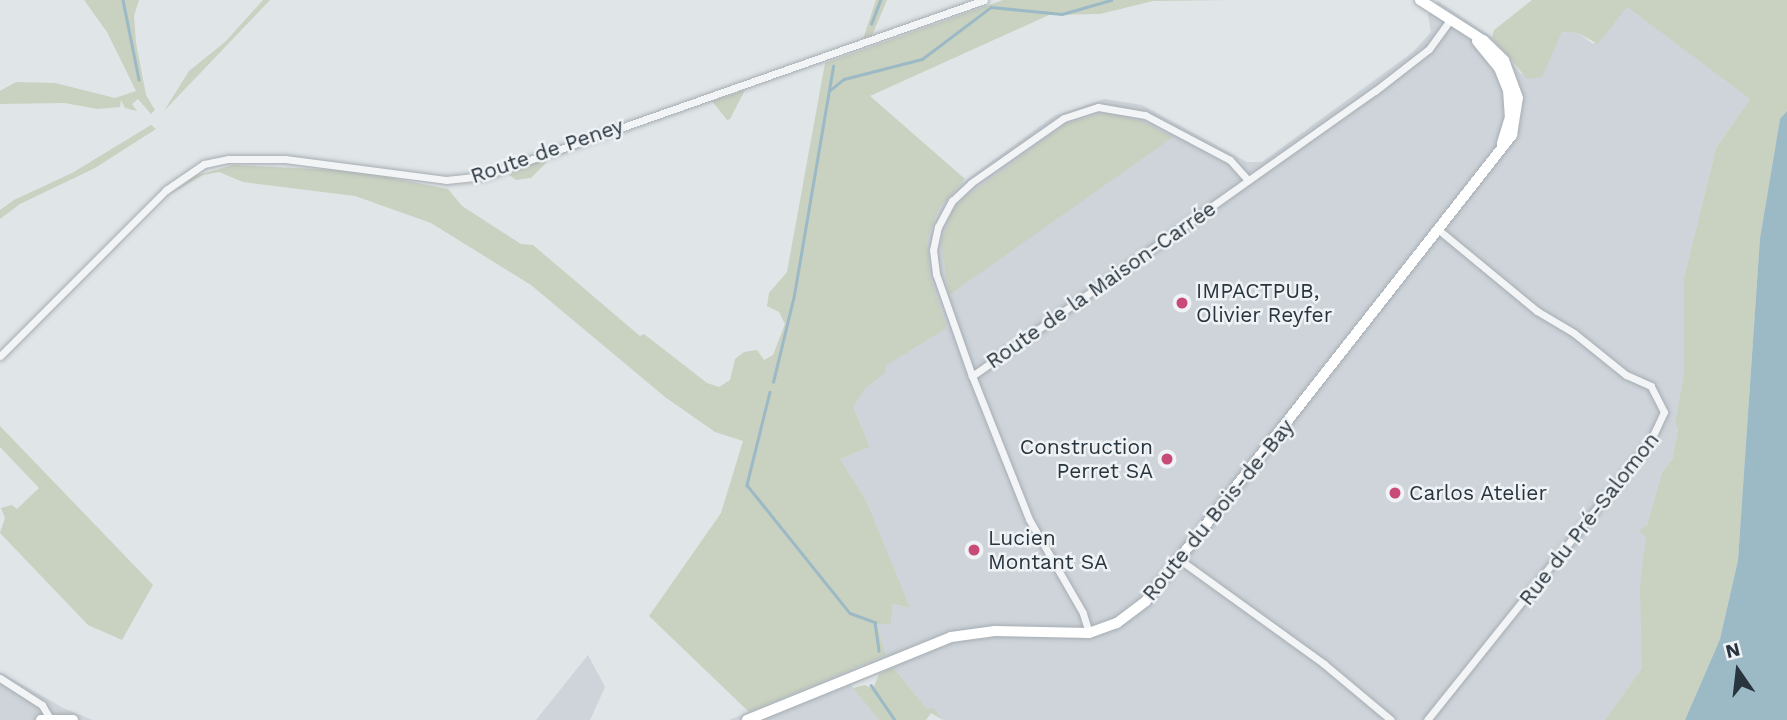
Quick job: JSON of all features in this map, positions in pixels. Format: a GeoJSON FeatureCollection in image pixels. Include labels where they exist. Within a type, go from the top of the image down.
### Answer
{"type":"FeatureCollection","features":[{"type":"Feature","properties":{"kind":"main road","name":"Route du Bois-de-Bay"},"geometry":{"type":"LineString","coordinates":[[747,720],[966,633],[1089,633],[1137,610],[1180,560],[1440,231],[1500,151],[1517,120],[1516,83],[1497,52],[1420,0]]}},
{"type":"Feature","properties":{"kind":"main road"},"geometry":{"type":"LineString","coordinates":[[46,719],[73,720]]}},
{"type":"Feature","properties":{"kind":"street","name":"Route de Peney"},"geometry":{"type":"LineString","coordinates":[[0,356],[166,190],[204,164],[228,159],[285,159],[364,166],[431,179],[484,177],[984,0]]}},
{"type":"Feature","properties":{"kind":"street","name":"Route de la Maison-Carrée"},"geometry":{"type":"LineString","coordinates":[[1089,633],[1082,611],[1029,519],[972,376],[1413,62],[1450,20]]}},
{"type":"Feature","properties":{"kind":"street"},"geometry":{"type":"LineString","coordinates":[[972,376],[939,284],[934,243],[952,201],[1004,159],[1064,118],[1090,108],[1113,106],[1144,115],[1230,160],[1248,180]]}},
{"type":"Feature","properties":{"kind":"street","name":"Rue du Pré-Salomon"},"geometry":{"type":"LineString","coordinates":[[1427,720],[1650,442],[1664,412],[1651,386],[1626,375],[1574,333],[1537,311],[1440,231]]}},
{"type":"Feature","properties":{"kind":"street"},"geometry":{"type":"LineString","coordinates":[[1180,560],[1324,664],[1391,720]]}},
{"type":"Feature","properties":{"kind":"street"},"geometry":{"type":"LineString","coordinates":[[0,678],[42,705],[46,719]]}},
{"type":"Feature","properties":{"kind":"shaded area"},"geometry":{"type":"Polygon","coordinates":[[[1438,1],[1495,39],[1520,73],[1540,77],[1562,32],[1578,33],[1593,44],[1627,7],[1750,99],[1716,148],[1684,278],[1684,373],[1675,422],[1678,430],[1672,460],[1662,472],[1647,525],[1640,531],[1646,536],[1642,668],[1605,720],[943,720],[933,709],[927,709],[893,667],[851,685],[879,720],[729,720],[886,655],[877,625],[891,622],[893,604],[909,608],[866,500],[840,459],[870,447],[853,407],[865,389],[886,372],[884,366],[947,328],[930,277],[927,240],[939,208],[955,188],[1054,116],[1105,99],[1142,105],[1247,162],[1262,162],[1413,52],[1431,32],[1428,15],[1438,1]]]}},
{"type":"Feature","properties":{"kind":"shaded area"},"geometry":{"type":"Polygon","coordinates":[[[588,655],[605,687],[590,720],[536,720],[588,655]]]}},
{"type":"Feature","properties":{"kind":"shaded area"},"geometry":{"type":"Polygon","coordinates":[[[0,672],[65,709],[93,720],[0,720],[0,672]]]}},
{"type":"Feature","properties":{"kind":"green space"},"geometry":{"type":"Polygon","coordinates":[[[84,0],[139,0],[134,16],[136,43],[146,95],[155,110],[151,114],[138,99],[132,104],[137,111],[125,108],[121,100],[120,107],[98,109],[64,103],[0,104],[0,91],[16,82],[55,83],[115,98],[136,91],[107,32],[84,0]]]}},
{"type":"Feature","properties":{"kind":"green space"},"geometry":{"type":"Polygon","coordinates":[[[263,0],[270,0],[164,111],[189,71],[225,42],[263,0]]]}},
{"type":"Feature","properties":{"kind":"green space"},"geometry":{"type":"Polygon","coordinates":[[[876,0],[887,0],[871,38],[863,39],[876,0]]]}},
{"type":"Feature","properties":{"kind":"green space"},"geometry":{"type":"Polygon","coordinates":[[[1003,0],[1231,0],[1153,1],[1100,14],[1049,15],[870,96],[965,179],[939,208],[927,240],[930,277],[947,328],[885,366],[886,372],[865,389],[853,407],[870,447],[840,459],[866,500],[910,608],[893,604],[891,623],[877,625],[886,655],[749,712],[649,616],[721,513],[743,441],[715,432],[665,397],[531,285],[431,223],[355,196],[243,182],[219,172],[203,175],[169,195],[195,176],[233,165],[357,171],[448,189],[462,206],[521,244],[533,245],[640,336],[644,334],[707,383],[719,387],[730,380],[735,359],[744,352],[757,350],[764,360],[773,355],[785,324],[779,312],[767,306],[769,293],[787,272],[825,63],[1003,0]]]}},
{"type":"Feature","properties":{"kind":"green space"},"geometry":{"type":"Polygon","coordinates":[[[1532,0],[1787,0],[1787,111],[1780,119],[1760,238],[1738,560],[1720,639],[1685,720],[1605,720],[1642,668],[1640,587],[1646,537],[1639,531],[1647,525],[1662,472],[1672,460],[1678,430],[1675,422],[1684,373],[1684,278],[1716,148],[1750,99],[1627,7],[1598,44],[1578,33],[1562,32],[1542,77],[1527,79],[1492,37],[1494,30],[1532,0]]]}},
{"type":"Feature","properties":{"kind":"green space"},"geometry":{"type":"Polygon","coordinates":[[[745,90],[730,119],[727,120],[712,101],[745,90]]]}},
{"type":"Feature","properties":{"kind":"green space"},"geometry":{"type":"Polygon","coordinates":[[[1105,113],[1141,121],[1173,137],[949,295],[941,243],[952,212],[963,199],[1067,123],[1105,113]]]}},
{"type":"Feature","properties":{"kind":"green space"},"geometry":{"type":"Polygon","coordinates":[[[151,125],[156,129],[95,168],[20,204],[0,219],[0,210],[14,200],[72,173],[151,125]]]}},
{"type":"Feature","properties":{"kind":"green space"},"geometry":{"type":"Polygon","coordinates":[[[554,155],[531,178],[516,180],[508,174],[554,155]]]}},
{"type":"Feature","properties":{"kind":"green space"},"geometry":{"type":"Polygon","coordinates":[[[0,426],[153,585],[122,640],[88,625],[0,533],[5,518],[1,508],[12,505],[17,509],[39,488],[0,447],[0,426]]]}},
{"type":"Feature","properties":{"kind":"green space"},"geometry":{"type":"Polygon","coordinates":[[[893,667],[927,709],[933,708],[943,720],[931,713],[926,720],[879,720],[853,688],[865,685],[873,689],[879,674],[893,667]]]}},
{"type":"Feature","properties":{"kind":"water"},"geometry":{"type":"Polygon","coordinates":[[[1787,111],[1787,720],[1685,720],[1720,639],[1738,560],[1760,238],[1780,119],[1787,111]]]}},
{"type":"Feature","properties":{"kind":"waterway"},"geometry":{"type":"LineString","coordinates":[[123,0],[139,79]]}},
{"type":"Feature","properties":{"kind":"waterway"},"geometry":{"type":"LineString","coordinates":[[871,24],[880,0]]}},
{"type":"Feature","properties":{"kind":"waterway"},"geometry":{"type":"LineString","coordinates":[[829,91],[844,79],[922,59],[991,7],[1062,14],[1111,0]]}},
{"type":"Feature","properties":{"kind":"waterway"},"geometry":{"type":"LineString","coordinates":[[773,382],[794,295],[833,66]]}},
{"type":"Feature","properties":{"kind":"waterway"},"geometry":{"type":"LineString","coordinates":[[770,392],[747,485],[850,613],[875,622],[879,651]]}},
{"type":"Feature","properties":{"kind":"waterway"},"geometry":{"type":"LineString","coordinates":[[871,685],[895,720]]}},
{"type":"Feature","properties":{"kind":"place","name":"IMPACTPUB, Olivier Reyfer"},"geometry":{"type":"Point","coordinates":[1182,303]}},
{"type":"Feature","properties":{"kind":"place","name":"Construction Perret SA"},"geometry":{"type":"Point","coordinates":[1167,459]}},
{"type":"Feature","properties":{"kind":"place","name":"Carlos Atelier"},"geometry":{"type":"Point","coordinates":[1395,493]}},
{"type":"Feature","properties":{"kind":"place","name":"Lucien Montant SA"},"geometry":{"type":"Point","coordinates":[974,550]}}]}
